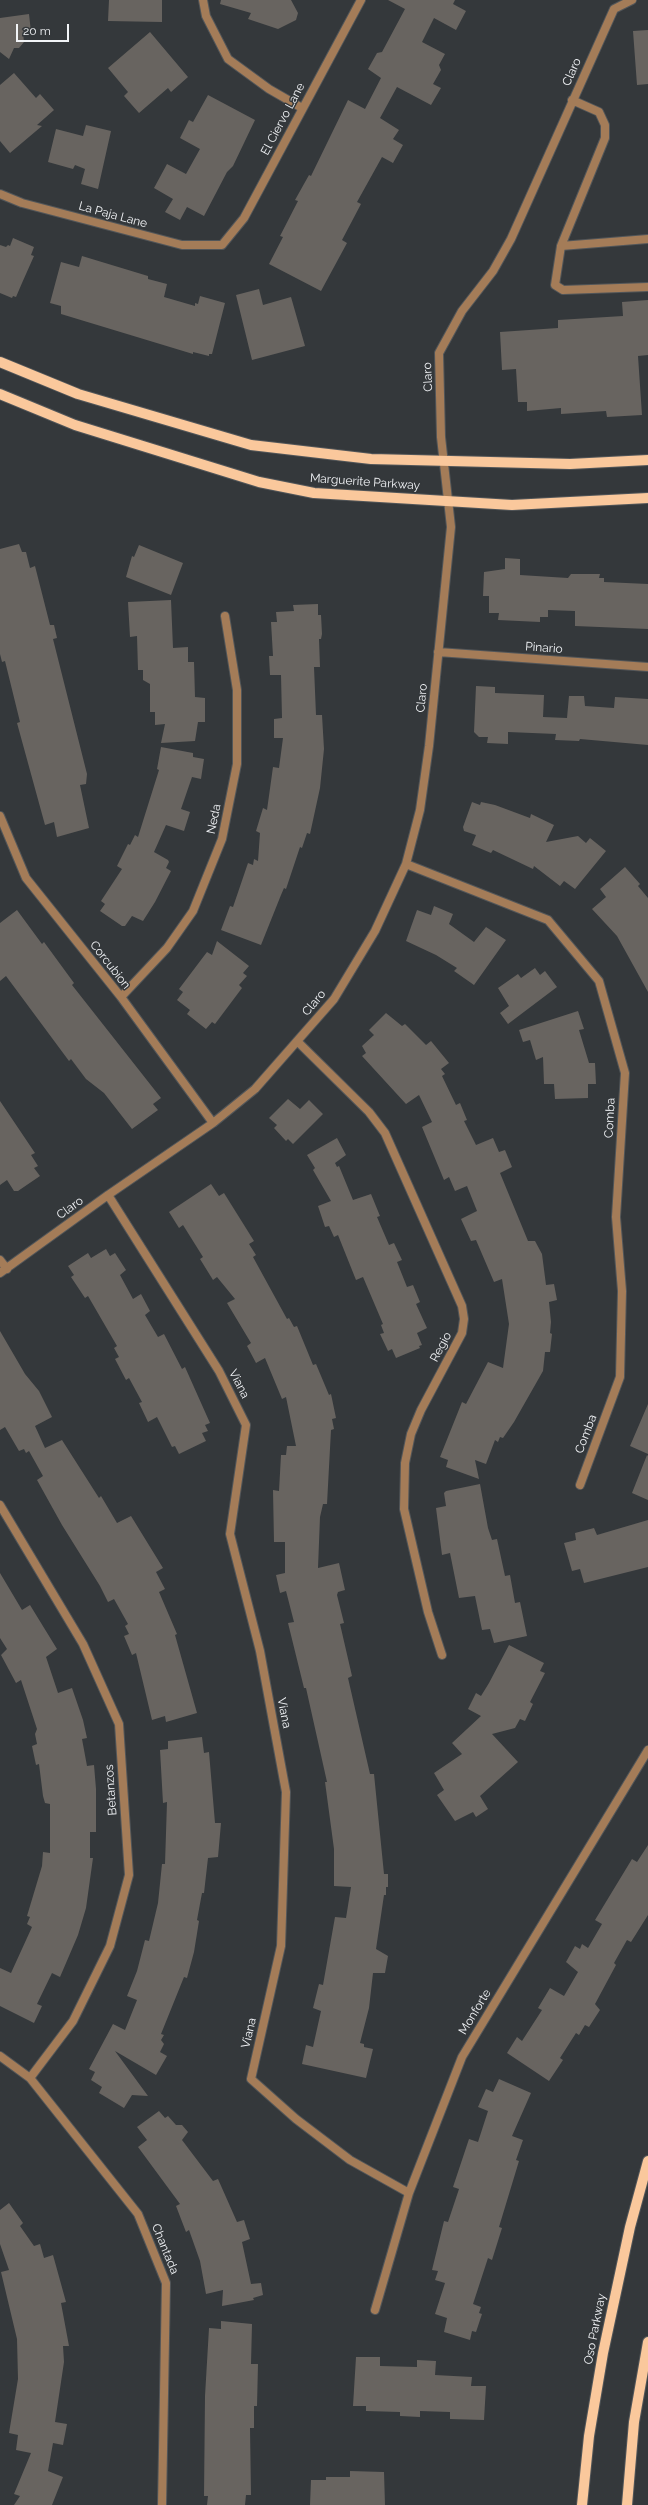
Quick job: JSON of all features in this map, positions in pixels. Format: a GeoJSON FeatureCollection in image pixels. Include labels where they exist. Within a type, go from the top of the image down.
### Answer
{"type":"FeatureCollection","features":[{"type":"Feature","properties":{"kind":"main road","name":"Marguerite Parkway"},"geometry":{"type":"LineString","coordinates":[[0,362],[78,394],[251,445],[371,459],[444,462],[570,464],[648,460]]}},
{"type":"Feature","properties":{"kind":"main road","name":"Marguerite Parkway"},"geometry":{"type":"LineString","coordinates":[[0,394],[75,425],[260,482],[314,493],[370,498],[448,500],[512,505],[648,498]]}},
{"type":"Feature","properties":{"kind":"main road","name":"Oso Parkway"},"geometry":{"type":"LineString","coordinates":[[582,2505],[589,2436],[603,2353],[630,2227],[648,2161]]}},
{"type":"Feature","properties":{"kind":"main road"},"geometry":{"type":"LineString","coordinates":[[627,2505],[634,2422],[648,2342]]}},
{"type":"Feature","properties":{"kind":"street"},"geometry":{"type":"LineString","coordinates":[[203,0],[206,16],[228,59],[269,89],[302,108]]}},
{"type":"Feature","properties":{"kind":"street","name":"El Ciervo Lane"},"geometry":{"type":"LineString","coordinates":[[222,245],[244,218],[361,0]]}},
{"type":"Feature","properties":{"kind":"street","name":"Claro"},"geometry":{"type":"LineString","coordinates":[[3,1271],[108,1195],[213,1123],[255,1089],[338,992],[375,931],[406,864],[420,810],[438,652],[451,527],[444,462],[439,353],[462,310],[493,270],[511,239],[614,9],[632,0]]}},
{"type":"Feature","properties":{"kind":"street"},"geometry":{"type":"LineString","coordinates":[[572,100],[599,112],[605,125],[606,138],[561,246],[555,285],[563,290],[648,287]]}},
{"type":"Feature","properties":{"kind":"street","name":"La Paja Lane"},"geometry":{"type":"LineString","coordinates":[[0,194],[22,203],[182,246],[222,245]]}},
{"type":"Feature","properties":{"kind":"street"},"geometry":{"type":"LineString","coordinates":[[561,246],[648,239]]}},
{"type":"Feature","properties":{"kind":"street","name":"Neda"},"geometry":{"type":"LineString","coordinates":[[121,997],[167,948],[192,911],[222,839],[237,764],[237,690],[226,616]]}},
{"type":"Feature","properties":{"kind":"street","name":"Pinario"},"geometry":{"type":"LineString","coordinates":[[438,652],[648,667]]}},
{"type":"Feature","properties":{"kind":"street","name":"Corcubion"},"geometry":{"type":"LineString","coordinates":[[0,816],[26,878],[121,997],[213,1123]]}},
{"type":"Feature","properties":{"kind":"street","name":"Comba"},"geometry":{"type":"LineString","coordinates":[[406,864],[548,920],[599,981],[625,1072],[616,1217],[622,1290],[620,1377],[580,1485]]}},
{"type":"Feature","properties":{"kind":"street","name":"Regio"},"geometry":{"type":"LineString","coordinates":[[297,1041],[369,1112],[385,1133],[462,1306],[464,1319],[462,1333],[420,1410],[411,1434],[405,1463],[404,1510],[428,1612],[442,1655]]}},
{"type":"Feature","properties":{"kind":"street","name":"Viana"},"geometry":{"type":"LineString","coordinates":[[108,1195],[219,1371],[246,1425],[230,1534],[260,1651],[286,1792],[281,1946],[251,2079],[296,2118],[350,2160],[409,2192]]}},
{"type":"Feature","properties":{"kind":"street"},"geometry":{"type":"LineString","coordinates":[[0,1260],[3,1271]]}},
{"type":"Feature","properties":{"kind":"street","name":"Betanzos"},"geometry":{"type":"LineString","coordinates":[[0,1505],[82,1644],[119,1724],[129,1875],[110,1946],[77,2014],[30,2078]]}},
{"type":"Feature","properties":{"kind":"street","name":"Monforte"},"geometry":{"type":"LineString","coordinates":[[375,2310],[409,2192],[462,2057],[648,1750]]}},
{"type":"Feature","properties":{"kind":"street","name":"Chantada"},"geometry":{"type":"LineString","coordinates":[[0,2056],[30,2078],[138,2214],[166,2283],[162,2505]]}},
{"type":"Feature","properties":{"kind":"building"},"geometry":{"type":"Polygon","coordinates":[[[109,0],[162,0],[162,22],[108,21],[109,0]]]}},
{"type":"Feature","properties":{"kind":"building"},"geometry":{"type":"Polygon","coordinates":[[[221,0],[291,0],[298,13],[296,20],[278,29],[248,19],[251,13],[220,4],[221,0]]]}},
{"type":"Feature","properties":{"kind":"building"},"geometry":{"type":"Polygon","coordinates":[[[388,0],[455,0],[453,4],[466,11],[456,30],[434,18],[422,42],[445,54],[439,65],[441,70],[433,84],[441,88],[431,105],[397,87],[380,118],[399,130],[393,139],[403,145],[393,163],[382,157],[357,202],[361,204],[342,240],[347,243],[321,291],[269,264],[283,237],[280,236],[298,201],[295,200],[309,175],[311,176],[348,100],[365,109],[381,78],[368,69],[377,53],[382,52],[405,9],[388,0]]]}},
{"type":"Feature","properties":{"kind":"building"},"geometry":{"type":"Polygon","coordinates":[[[29,14],[31,32],[23,33],[24,42],[19,48],[14,48],[9,59],[0,52],[0,18],[29,14]]]}},
{"type":"Feature","properties":{"kind":"building"},"geometry":{"type":"Polygon","coordinates":[[[648,30],[648,84],[637,85],[633,31],[648,30]]]}},
{"type":"Feature","properties":{"kind":"building"},"geometry":{"type":"Polygon","coordinates":[[[150,32],[188,77],[171,92],[168,88],[139,113],[124,96],[128,92],[108,68],[150,32]]]}},
{"type":"Feature","properties":{"kind":"building"},"geometry":{"type":"Polygon","coordinates":[[[14,73],[36,98],[40,94],[54,110],[37,125],[42,126],[10,153],[0,141],[0,85],[14,73]]]}},
{"type":"Feature","properties":{"kind":"building"},"geometry":{"type":"Polygon","coordinates":[[[208,95],[255,120],[233,166],[227,172],[204,216],[187,207],[180,220],[165,212],[173,199],[154,188],[167,164],[186,174],[200,149],[180,138],[189,120],[193,122],[208,95]]]}},
{"type":"Feature","properties":{"kind":"building"},"geometry":{"type":"Polygon","coordinates":[[[86,125],[111,131],[98,189],[81,184],[85,169],[75,165],[73,169],[48,162],[56,129],[83,136],[86,125]]]}},
{"type":"Feature","properties":{"kind":"building"},"geometry":{"type":"Polygon","coordinates":[[[13,238],[34,247],[31,255],[34,256],[16,297],[13,296],[12,298],[0,293],[0,245],[6,247],[8,245],[10,246],[13,238]]]}},
{"type":"Feature","properties":{"kind":"building"},"geometry":{"type":"Polygon","coordinates":[[[82,256],[148,276],[148,279],[167,284],[164,297],[195,306],[195,303],[198,304],[200,296],[225,303],[212,354],[209,354],[209,356],[193,352],[193,354],[61,314],[61,306],[50,303],[61,262],[79,267],[82,256]]]}},
{"type":"Feature","properties":{"kind":"building"},"geometry":{"type":"Polygon","coordinates":[[[259,289],[263,305],[291,297],[305,346],[252,360],[236,295],[259,289]]]}},
{"type":"Feature","properties":{"kind":"building"},"geometry":{"type":"Polygon","coordinates":[[[648,300],[648,355],[638,356],[642,415],[607,417],[606,411],[561,414],[561,408],[527,411],[527,402],[518,402],[516,369],[502,370],[500,332],[558,328],[558,320],[623,316],[622,302],[648,300]]]}},
{"type":"Feature","properties":{"kind":"building"},"geometry":{"type":"Polygon","coordinates":[[[19,544],[22,552],[26,552],[30,568],[35,566],[50,625],[54,625],[57,638],[53,639],[87,774],[86,784],[80,785],[89,828],[57,837],[54,822],[45,825],[17,723],[20,722],[5,661],[2,662],[0,654],[0,549],[19,544]]]}},
{"type":"Feature","properties":{"kind":"building"},"geometry":{"type":"Polygon","coordinates":[[[139,545],[183,563],[171,595],[126,577],[132,556],[134,557],[139,545]]]}},
{"type":"Feature","properties":{"kind":"building"},"geometry":{"type":"Polygon","coordinates":[[[505,558],[520,559],[520,575],[568,578],[571,574],[600,574],[599,578],[604,578],[604,582],[648,584],[648,629],[575,626],[575,611],[548,610],[548,617],[540,617],[540,622],[498,620],[499,613],[489,613],[489,596],[483,596],[484,572],[505,569],[505,558]]]}},
{"type":"Feature","properties":{"kind":"building"},"geometry":{"type":"Polygon","coordinates":[[[171,600],[173,648],[188,647],[188,662],[194,662],[195,697],[205,698],[205,722],[198,722],[195,741],[161,743],[165,724],[155,725],[155,712],[150,712],[150,684],[143,680],[143,670],[138,670],[137,636],[130,637],[128,602],[171,600]]]}},
{"type":"Feature","properties":{"kind":"building"},"geometry":{"type":"Polygon","coordinates":[[[318,604],[318,615],[321,615],[322,634],[321,639],[319,639],[320,667],[314,667],[316,715],[322,715],[324,749],[320,788],[310,834],[307,833],[302,848],[300,847],[286,889],[284,888],[261,945],[221,930],[230,906],[233,907],[248,863],[253,865],[254,859],[258,861],[260,833],[256,831],[263,808],[267,810],[273,767],[279,768],[283,738],[274,738],[274,719],[282,718],[281,675],[270,675],[269,656],[273,656],[271,622],[277,622],[276,612],[294,611],[293,605],[318,604]]]}},
{"type":"Feature","properties":{"kind":"building"},"geometry":{"type":"Polygon","coordinates":[[[476,686],[495,687],[495,693],[544,695],[543,717],[567,718],[569,696],[584,696],[585,706],[614,708],[615,697],[648,699],[648,745],[580,739],[579,741],[555,740],[556,734],[508,732],[508,744],[487,743],[488,737],[479,737],[474,732],[476,686]]]}},
{"type":"Feature","properties":{"kind":"building"},"geometry":{"type":"Polygon","coordinates":[[[161,747],[193,753],[193,757],[204,759],[201,779],[192,777],[181,809],[190,812],[184,831],[166,825],[154,852],[168,860],[169,862],[166,868],[171,871],[155,902],[143,921],[132,916],[125,926],[122,926],[100,911],[105,904],[101,901],[122,869],[117,866],[128,844],[130,845],[135,835],[138,837],[159,770],[157,769],[161,747]]]}},
{"type":"Feature","properties":{"kind":"building"},"geometry":{"type":"Polygon","coordinates":[[[472,802],[480,805],[481,802],[495,805],[530,818],[531,814],[554,825],[546,842],[578,836],[586,843],[590,838],[606,851],[575,889],[564,881],[560,886],[534,866],[533,869],[493,850],[491,853],[472,845],[476,835],[464,831],[463,827],[472,802]]]}},
{"type":"Feature","properties":{"kind":"building"},"geometry":{"type":"Polygon","coordinates":[[[625,867],[640,884],[638,886],[648,898],[648,992],[617,936],[592,909],[606,897],[600,889],[625,867]]]}},
{"type":"Feature","properties":{"kind":"building"},"geometry":{"type":"Polygon","coordinates":[[[434,906],[453,914],[449,924],[474,942],[486,927],[506,940],[474,985],[454,971],[457,968],[436,955],[406,941],[417,910],[431,915],[434,906]]]}},
{"type":"Feature","properties":{"kind":"building"},"geometry":{"type":"Polygon","coordinates":[[[17,910],[42,944],[44,942],[74,983],[72,985],[161,1098],[153,1104],[158,1110],[132,1129],[104,1093],[86,1079],[71,1059],[69,1061],[6,976],[0,981],[0,923],[17,910]]]}},
{"type":"Feature","properties":{"kind":"building"},"geometry":{"type":"Polygon","coordinates":[[[217,941],[249,966],[243,973],[247,976],[239,985],[242,988],[215,1024],[212,1022],[206,1029],[187,1014],[190,1010],[177,1000],[183,992],[179,989],[207,952],[212,955],[217,941]]]}},
{"type":"Feature","properties":{"kind":"building"},"geometry":{"type":"Polygon","coordinates":[[[535,968],[540,975],[545,971],[557,987],[508,1024],[500,1013],[509,1006],[498,988],[518,974],[521,978],[535,968]]]}},
{"type":"Feature","properties":{"kind":"building"},"geometry":{"type":"Polygon","coordinates":[[[578,1011],[584,1029],[579,1030],[589,1063],[595,1063],[596,1084],[588,1084],[588,1098],[555,1099],[554,1084],[544,1084],[543,1057],[536,1060],[530,1040],[523,1042],[519,1030],[578,1011]]]}},
{"type":"Feature","properties":{"kind":"building"},"geometry":{"type":"Polygon","coordinates":[[[386,1013],[402,1026],[405,1024],[426,1045],[431,1041],[449,1063],[441,1069],[445,1074],[442,1076],[456,1105],[460,1103],[467,1120],[464,1121],[476,1145],[493,1138],[499,1152],[505,1150],[512,1167],[500,1173],[528,1241],[535,1241],[542,1254],[546,1285],[554,1284],[557,1300],[549,1302],[551,1322],[550,1333],[552,1334],[550,1352],[545,1352],[543,1371],[514,1422],[503,1438],[500,1437],[498,1442],[495,1440],[486,1464],[475,1460],[479,1479],[446,1467],[448,1460],[440,1457],[462,1402],[466,1404],[488,1362],[503,1368],[509,1324],[502,1279],[494,1282],[476,1240],[471,1241],[461,1219],[477,1211],[467,1186],[455,1191],[449,1177],[444,1180],[422,1127],[432,1122],[419,1095],[406,1104],[362,1056],[366,1053],[362,1046],[374,1035],[369,1030],[386,1013]]]}},
{"type":"Feature","properties":{"kind":"building"},"geometry":{"type":"Polygon","coordinates":[[[288,1099],[300,1109],[309,1100],[323,1114],[293,1144],[288,1139],[286,1141],[274,1128],[277,1125],[269,1118],[288,1099]]]}},
{"type":"Feature","properties":{"kind":"building"},"geometry":{"type":"Polygon","coordinates":[[[0,1101],[35,1153],[31,1155],[38,1166],[34,1168],[40,1176],[18,1191],[14,1191],[7,1180],[0,1185],[0,1101]]]}},
{"type":"Feature","properties":{"kind":"building"},"geometry":{"type":"Polygon","coordinates":[[[337,1138],[346,1155],[335,1163],[337,1167],[339,1166],[353,1200],[371,1194],[380,1216],[377,1217],[389,1245],[394,1243],[402,1260],[397,1262],[407,1287],[413,1285],[420,1302],[416,1304],[427,1328],[417,1333],[422,1345],[419,1346],[420,1348],[396,1358],[392,1349],[388,1351],[380,1334],[384,1333],[381,1325],[383,1324],[363,1277],[356,1280],[338,1235],[334,1237],[329,1226],[325,1227],[318,1206],[331,1201],[313,1170],[315,1168],[307,1155],[337,1138]]]}},
{"type":"Feature","properties":{"kind":"building"},"geometry":{"type":"Polygon","coordinates":[[[211,1184],[219,1196],[224,1193],[254,1241],[249,1244],[256,1255],[253,1257],[287,1319],[289,1318],[294,1327],[297,1326],[313,1365],[316,1364],[329,1395],[331,1394],[336,1418],[332,1419],[334,1429],[331,1430],[327,1504],[323,1504],[320,1517],[318,1568],[339,1563],[345,1590],[338,1592],[337,1595],[344,1623],[340,1624],[352,1676],[348,1678],[370,1774],[374,1774],[384,1874],[388,1874],[388,1887],[386,1887],[386,1895],[384,1895],[376,1949],[388,1956],[385,1973],[373,1973],[369,2008],[360,2043],[364,2044],[364,2047],[373,2049],[366,2078],[302,2064],[306,2045],[313,2047],[321,2011],[313,2008],[319,1984],[323,1985],[335,1917],[346,1918],[351,1887],[334,1886],[334,1849],[325,1782],[327,1782],[306,1688],[304,1688],[288,1623],[294,1622],[286,1591],[280,1593],[276,1575],[285,1573],[285,1542],[274,1542],[273,1490],[279,1491],[281,1455],[286,1455],[287,1446],[296,1446],[286,1397],[282,1399],[265,1358],[256,1363],[247,1346],[251,1343],[227,1303],[235,1299],[217,1277],[213,1280],[200,1259],[203,1257],[183,1225],[179,1228],[169,1212],[211,1184]]]}},
{"type":"Feature","properties":{"kind":"building"},"geometry":{"type":"Polygon","coordinates":[[[106,1249],[110,1256],[115,1253],[126,1270],[120,1275],[133,1299],[141,1294],[150,1311],[145,1315],[158,1337],[164,1334],[182,1369],[185,1367],[210,1423],[205,1425],[208,1431],[202,1433],[206,1441],[179,1454],[175,1446],[172,1447],[157,1417],[148,1422],[139,1403],[142,1402],[129,1378],[126,1380],[115,1359],[119,1357],[114,1348],[117,1346],[88,1296],[85,1298],[71,1277],[74,1275],[68,1266],[88,1253],[91,1258],[106,1249]]]}},
{"type":"Feature","properties":{"kind":"building"},"geometry":{"type":"Polygon","coordinates":[[[0,1331],[25,1374],[39,1391],[52,1417],[35,1426],[45,1448],[62,1440],[99,1498],[101,1496],[117,1523],[131,1516],[163,1568],[156,1572],[165,1589],[159,1592],[177,1634],[175,1635],[197,1713],[166,1722],[165,1716],[152,1720],[136,1653],[132,1655],[124,1636],[129,1634],[125,1626],[128,1624],[114,1599],[108,1602],[100,1586],[62,1525],[37,1480],[43,1476],[29,1451],[26,1453],[24,1449],[19,1451],[5,1427],[0,1430],[0,1331]]]}},
{"type":"Feature","properties":{"kind":"building"},"geometry":{"type":"Polygon","coordinates":[[[648,1404],[648,1454],[630,1446],[648,1404]]]}},
{"type":"Feature","properties":{"kind":"building"},"geometry":{"type":"Polygon","coordinates":[[[647,1455],[648,1456],[648,1500],[632,1493],[647,1455]]]}},
{"type":"Feature","properties":{"kind":"building"},"geometry":{"type":"Polygon","coordinates":[[[480,1484],[488,1528],[492,1540],[497,1539],[505,1576],[510,1575],[515,1603],[520,1602],[527,1636],[494,1643],[490,1629],[482,1630],[475,1596],[459,1598],[450,1553],[442,1555],[436,1508],[446,1506],[444,1493],[446,1491],[480,1484]]]}},
{"type":"Feature","properties":{"kind":"building"},"geometry":{"type":"Polygon","coordinates":[[[648,1520],[648,1567],[584,1583],[580,1569],[572,1571],[564,1543],[576,1540],[575,1533],[594,1528],[597,1535],[648,1520]]]}},
{"type":"Feature","properties":{"kind":"building"},"geometry":{"type":"Polygon","coordinates":[[[0,1573],[22,1610],[30,1605],[57,1649],[46,1657],[58,1693],[72,1688],[83,1720],[87,1738],[82,1739],[87,1766],[94,1765],[96,1789],[96,1832],[90,1832],[90,1858],[93,1858],[86,1908],[78,1935],[60,1977],[52,1973],[37,2004],[42,2006],[34,2023],[0,2006],[0,1968],[11,1973],[32,1927],[27,1924],[30,1917],[27,1916],[42,1866],[43,1852],[50,1853],[50,1804],[45,1803],[43,1796],[39,1764],[36,1765],[32,1746],[37,1744],[35,1734],[37,1729],[21,1680],[16,1683],[1,1655],[7,1649],[0,1638],[0,1573]]]}},
{"type":"Feature","properties":{"kind":"building"},"geometry":{"type":"Polygon","coordinates":[[[509,1645],[544,1663],[540,1671],[545,1673],[530,1702],[533,1704],[525,1721],[520,1719],[515,1728],[492,1734],[518,1762],[480,1796],[488,1809],[476,1817],[473,1812],[455,1821],[437,1795],[444,1790],[434,1773],[462,1754],[452,1743],[481,1716],[468,1709],[476,1693],[481,1696],[509,1645]]]}},
{"type":"Feature","properties":{"kind":"building"},"geometry":{"type":"Polygon","coordinates":[[[202,1737],[204,1753],[209,1752],[215,1823],[221,1823],[218,1857],[208,1858],[204,1893],[202,1893],[197,1920],[199,1921],[194,1952],[187,1978],[184,1977],[161,2034],[164,2035],[161,2040],[164,2044],[160,2052],[167,2056],[156,2075],[115,2051],[148,2096],[132,2095],[124,2108],[99,2093],[102,2087],[91,2080],[95,2072],[89,2069],[113,2024],[125,2030],[137,2000],[127,1996],[137,1971],[145,1940],[149,1941],[158,1903],[162,1864],[165,1864],[167,1802],[163,1803],[160,1750],[168,1749],[168,1741],[202,1737]]]}},
{"type":"Feature","properties":{"kind":"building"},"geometry":{"type":"Polygon","coordinates":[[[648,1845],[648,1915],[631,1942],[627,1940],[614,1963],[616,1965],[595,2004],[600,2010],[589,2027],[585,2025],[579,2035],[576,2033],[560,2058],[563,2060],[549,2081],[507,2053],[517,2037],[522,2041],[542,2010],[538,2008],[550,1988],[564,1996],[578,1972],[566,1962],[575,1946],[580,1949],[582,1944],[588,1948],[602,1924],[595,1920],[632,1859],[637,1862],[648,1845]]]}},
{"type":"Feature","properties":{"kind":"building"},"geometry":{"type":"Polygon","coordinates":[[[499,2079],[531,2093],[512,2136],[523,2140],[516,2160],[519,2161],[499,2227],[502,2228],[492,2260],[488,2258],[473,2304],[481,2307],[479,2313],[482,2314],[476,2332],[472,2331],[470,2340],[444,2332],[447,2318],[435,2314],[445,2283],[435,2280],[438,2271],[432,2270],[444,2221],[448,2222],[459,2189],[453,2187],[469,2139],[478,2142],[488,2111],[478,2107],[486,2089],[493,2092],[499,2079]]]}},
{"type":"Feature","properties":{"kind":"building"},"geometry":{"type":"Polygon","coordinates":[[[159,2111],[165,2118],[168,2116],[176,2125],[182,2125],[188,2132],[182,2140],[213,2181],[218,2179],[237,2222],[244,2220],[250,2239],[242,2242],[251,2284],[261,2283],[263,2295],[253,2298],[254,2300],[222,2306],[223,2290],[206,2294],[200,2261],[189,2230],[186,2232],[176,2206],[180,2204],[138,2147],[147,2140],[137,2127],[159,2111]]]}},
{"type":"Feature","properties":{"kind":"building"},"geometry":{"type":"Polygon","coordinates":[[[9,2203],[23,2223],[20,2226],[34,2246],[40,2244],[44,2258],[53,2255],[66,2302],[61,2303],[69,2346],[63,2346],[64,2362],[55,2422],[67,2424],[63,2445],[53,2443],[48,2471],[63,2477],[52,2505],[14,2505],[20,2496],[14,2494],[31,2453],[16,2450],[18,2435],[9,2433],[18,2379],[17,2339],[1,2272],[9,2270],[0,2244],[0,2210],[9,2203]]]}},
{"type":"Feature","properties":{"kind":"building"},"geometry":{"type":"Polygon","coordinates":[[[221,2321],[252,2324],[251,2364],[258,2364],[257,2406],[254,2406],[254,2428],[250,2428],[251,2495],[246,2495],[245,2505],[207,2505],[208,2496],[204,2496],[205,2396],[209,2328],[221,2329],[221,2321]]]}},
{"type":"Feature","properties":{"kind":"building"},"geometry":{"type":"Polygon","coordinates":[[[356,2357],[380,2357],[380,2366],[417,2367],[417,2360],[436,2361],[435,2375],[472,2377],[471,2386],[486,2386],[484,2420],[450,2419],[450,2412],[420,2411],[420,2417],[400,2416],[400,2412],[366,2411],[366,2406],[353,2406],[356,2357]]]}},
{"type":"Feature","properties":{"kind":"building"},"geometry":{"type":"Polygon","coordinates":[[[350,2471],[384,2472],[385,2505],[310,2505],[311,2480],[326,2480],[326,2477],[350,2477],[350,2471]]]}}]}
